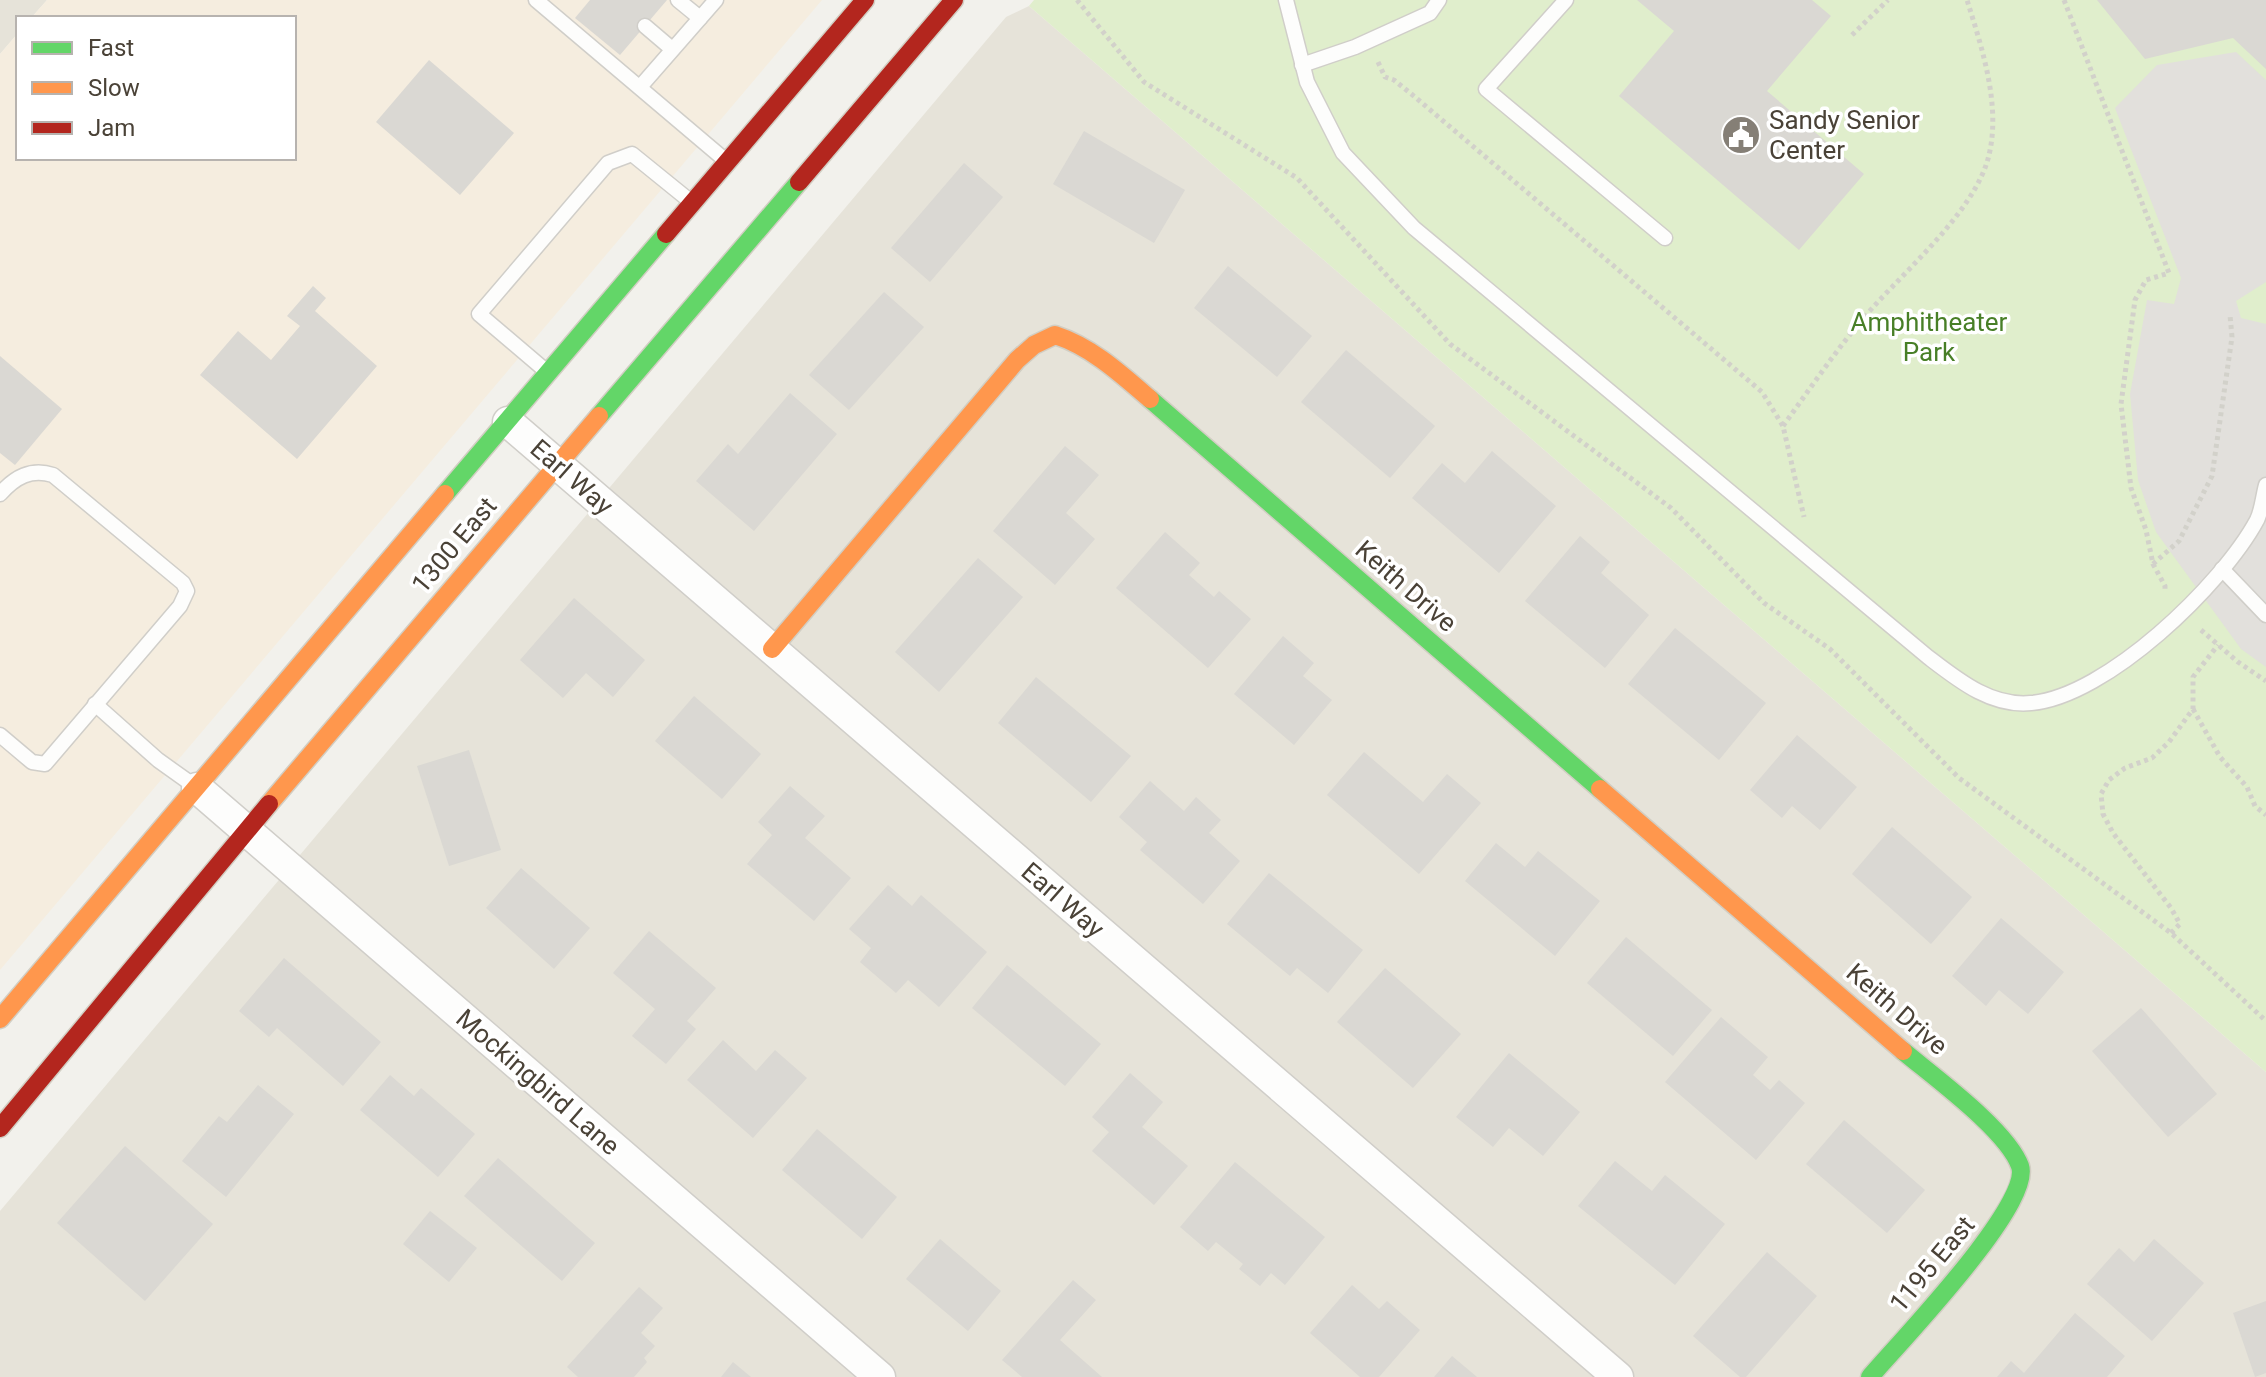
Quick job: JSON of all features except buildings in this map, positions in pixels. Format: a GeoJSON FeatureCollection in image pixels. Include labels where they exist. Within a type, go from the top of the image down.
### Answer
{"type":"FeatureCollection","features":[{"type":"Feature","properties":{"kind":"main road","name":"1300 East"},"geometry":{"type":"LineString","coordinates":[[0,1019],[865,0]]}},
{"type":"Feature","properties":{"kind":"main road","name":"1300 East"},"geometry":{"type":"LineString","coordinates":[[0,1128],[246,831],[954,0]]}},
{"type":"Feature","properties":{"kind":"main road","name":"Keith Drive"},"geometry":{"type":"LineString","coordinates":[[772,649],[1017,360],[1034,345],[1055,335],[1076,342],[1115,369],[1985,1119],[2003,1137],[2023,1177]]}},
{"type":"Feature","properties":{"kind":"main road","name":"1195 East"},"geometry":{"type":"LineString","coordinates":[[1870,1377],[2003,1219],[2023,1177]]}},
{"type":"Feature","properties":{"kind":"street","name":"Earl Way"},"geometry":{"type":"LineString","coordinates":[[508,422],[1618,1377]]}},
{"type":"Feature","properties":{"kind":"street","name":"Mockingbird Lane"},"geometry":{"type":"LineString","coordinates":[[197,788],[880,1377]]}},
{"type":"Feature","properties":{"kind":"lane"},"geometry":{"type":"LineString","coordinates":[[536,0],[729,163]]}},
{"type":"Feature","properties":{"kind":"lane"},"geometry":{"type":"LineString","coordinates":[[678,0],[700,18]]}},
{"type":"Feature","properties":{"kind":"lane"},"geometry":{"type":"LineString","coordinates":[[640,87],[716,0]]}},
{"type":"Feature","properties":{"kind":"lane"},"geometry":{"type":"LineString","coordinates":[[1286,0],[1307,82],[1343,153],[1414,228],[1958,679],[1990,698],[2029,704],[2065,696],[2105,675],[2183,614],[2222,569],[2258,518],[2266,485]]}},
{"type":"Feature","properties":{"kind":"lane"},"geometry":{"type":"LineString","coordinates":[[1302,65],[1430,13],[1439,0]]}},
{"type":"Feature","properties":{"kind":"lane"},"geometry":{"type":"LineString","coordinates":[[1566,0],[1486,89],[1665,238]]}},
{"type":"Feature","properties":{"kind":"lane"},"geometry":{"type":"LineString","coordinates":[[645,26],[672,49]]}},
{"type":"Feature","properties":{"kind":"lane"},"geometry":{"type":"LineString","coordinates":[[549,374],[479,314],[488,303],[608,163],[632,154],[693,204]]}},
{"type":"Feature","properties":{"kind":"lane"},"geometry":{"type":"LineString","coordinates":[[0,494],[13,479],[39,470],[53,475],[183,583],[187,591],[180,606],[45,764],[32,762],[0,735]]}},
{"type":"Feature","properties":{"kind":"lane"},"geometry":{"type":"LineString","coordinates":[[2222,569],[2266,615]]}},
{"type":"Feature","properties":{"kind":"lane"},"geometry":{"type":"LineString","coordinates":[[95,704],[158,760],[197,788]]}},
{"type":"Feature","properties":{"kind":"path"},"geometry":{"type":"LineString","coordinates":[[1077,0],[1144,82],[1297,178],[1450,344],[1671,508],[1764,603],[1830,649],[1959,778],[2171,933],[2266,1021]]}},
{"type":"Feature","properties":{"kind":"path"},"geometry":{"type":"LineString","coordinates":[[1852,35],[1888,0]]}},
{"type":"Feature","properties":{"kind":"path"},"geometry":{"type":"LineString","coordinates":[[1783,426],[1857,326],[1960,211],[1978,186],[1989,155],[1993,118],[1984,57],[1967,0]]}},
{"type":"Feature","properties":{"kind":"path"},"geometry":{"type":"LineString","coordinates":[[2064,0],[2169,273],[2146,280],[2135,300],[2121,404],[2131,488],[2146,530],[2153,564],[2165,586],[2164,597],[2218,645],[2266,681]]}},
{"type":"Feature","properties":{"kind":"path"},"geometry":{"type":"LineString","coordinates":[[1367,41],[1385,77],[1394,80],[1428,107],[1762,392],[1783,426],[1803,516],[1815,526]]}},
{"type":"Feature","properties":{"kind":"path"},"geometry":{"type":"LineString","coordinates":[[2153,564],[2179,541],[2212,476],[2232,337],[2230,315]]}},
{"type":"Feature","properties":{"kind":"path"},"geometry":{"type":"LineString","coordinates":[[2218,645],[2193,677],[2193,709],[2220,757],[2247,787],[2255,806],[2266,815]]}},
{"type":"Feature","properties":{"kind":"path"},"geometry":{"type":"LineString","coordinates":[[2171,933],[2180,924],[2113,833],[2103,814],[2101,794],[2109,780],[2125,768],[2152,758],[2169,742],[2193,709]]}},
{"type":"Feature","properties":{"kind":"shaded area"},"geometry":{"type":"Polygon","coordinates":[[[0,0],[47,0],[33,16],[16,16],[16,35],[0,54],[0,0]]]}},
{"type":"Feature","properties":{"kind":"shaded area"},"geometry":{"type":"Polygon","coordinates":[[[47,0],[822,0],[0,970],[0,54],[16,35],[16,160],[296,160],[296,16],[33,16],[47,0]]]}},
{"type":"Feature","properties":{"kind":"shaded area"},"geometry":{"type":"Polygon","coordinates":[[[1029,6],[2266,1072],[2266,1377],[0,1377],[0,1211],[1006,17],[1029,6]]]}},
{"type":"Feature","properties":{"kind":"shaded area"},"geometry":{"type":"Polygon","coordinates":[[[2236,52],[2266,80],[2266,282],[2236,301],[2241,318],[2266,324],[2266,667],[2241,649],[2156,532],[2138,480],[2130,394],[2147,300],[2174,304],[2181,278],[2115,108],[2157,65],[2236,52]]]}},
{"type":"Feature","properties":{"kind":"green space","name":"Amphitheater Park"},"geometry":{"type":"Polygon","coordinates":[[[1034,0],[2266,0],[2266,1072],[1029,6],[1034,0]]]}},
{"type":"Feature","properties":{"kind":"traffic: fast"},"geometry":{"type":"LineString","coordinates":[[599,416],[799,182]]}},
{"type":"Feature","properties":{"kind":"traffic: fast"},"geometry":{"type":"LineString","coordinates":[[445,494],[666,234]]}},
{"type":"Feature","properties":{"kind":"traffic: fast"},"geometry":{"type":"LineString","coordinates":[[1150,399],[1600,789]]}},
{"type":"Feature","properties":{"kind":"traffic: fast"},"geometry":{"type":"LineString","coordinates":[[1870,1377],[1986,1241],[2018,1185],[2020,1166],[2001,1136],[1903,1051]]}},
{"type":"Feature","properties":{"kind":"traffic: slow"},"geometry":{"type":"LineString","coordinates":[[772,649],[1017,360],[1034,345],[1055,335],[1069,340],[1106,362],[1150,399]]}},
{"type":"Feature","properties":{"kind":"traffic: slow"},"geometry":{"type":"LineString","coordinates":[[269,804],[599,416]]}},
{"type":"Feature","properties":{"kind":"traffic: slow"},"geometry":{"type":"LineString","coordinates":[[0,1019],[445,494]]}},
{"type":"Feature","properties":{"kind":"traffic: slow"},"geometry":{"type":"LineString","coordinates":[[1600,789],[1903,1051]]}},
{"type":"Feature","properties":{"kind":"traffic: jam"},"geometry":{"type":"LineString","coordinates":[[666,234],[865,0]]}},
{"type":"Feature","properties":{"kind":"traffic: jam"},"geometry":{"type":"LineString","coordinates":[[799,182],[954,0]]}},
{"type":"Feature","properties":{"kind":"traffic: jam"},"geometry":{"type":"LineString","coordinates":[[0,1128],[269,804]]}},
{"type":"Feature","properties":{"kind":"place","name":"Sandy Senior Center"},"geometry":{"type":"Point","coordinates":[1741,135]}}]}
